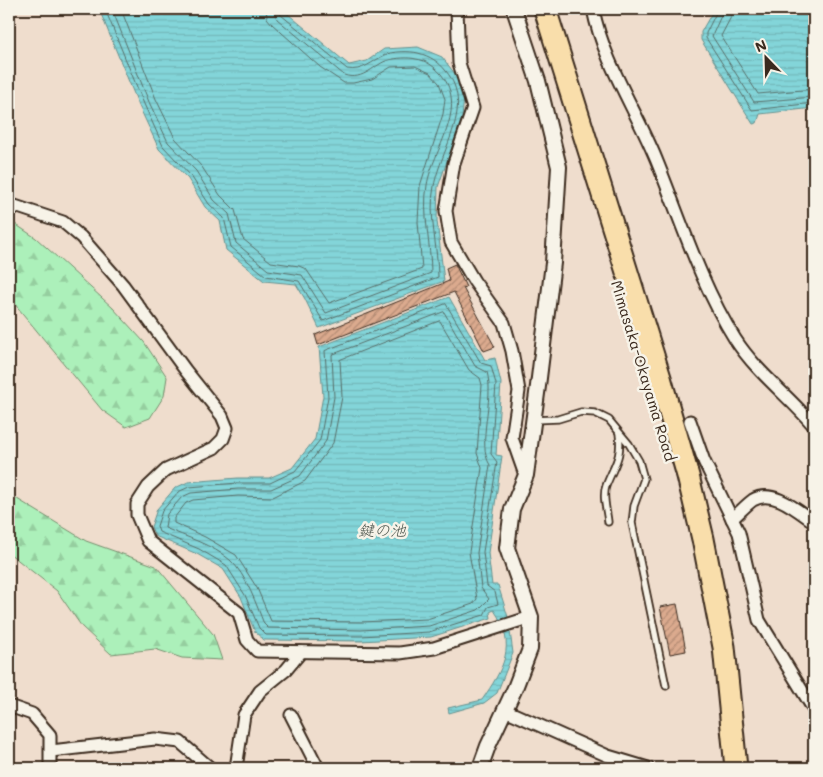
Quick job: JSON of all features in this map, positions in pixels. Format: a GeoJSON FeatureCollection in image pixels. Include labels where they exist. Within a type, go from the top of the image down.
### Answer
{"type":"FeatureCollection","features":[{"type":"Feature","properties":{"kind":"highway","name":"Mimasaka-Okayama Road"},"geometry":{"type":"LineString","coordinates":[[531,9],[662,427],[691,544],[734,760]]}},
{"type":"Feature","properties":{"kind":"highway","name":"Mimasaka-Okayama Road"},"geometry":{"type":"LineString","coordinates":[[545,9],[661,381],[688,476],[724,647],[734,760]]}},
{"type":"Feature","properties":{"kind":"street"},"geometry":{"type":"LineString","coordinates":[[457,9],[459,63],[473,108],[454,163],[446,212],[451,242],[474,281],[504,322],[512,351],[519,391],[512,438],[526,475]]}},
{"type":"Feature","properties":{"kind":"street"},"geometry":{"type":"LineString","coordinates":[[480,768],[530,649],[531,617],[507,548],[512,509],[526,475],[534,420],[553,263],[559,167],[538,81],[514,9]]}},
{"type":"Feature","properties":{"kind":"street"},"geometry":{"type":"LineString","coordinates":[[593,9],[610,59],[656,158],[686,237],[713,296],[736,339],[761,374],[814,426]]}},
{"type":"Feature","properties":{"kind":"street"},"geometry":{"type":"LineString","coordinates":[[9,204],[63,222],[81,237],[123,285],[186,371],[222,416],[227,428],[223,439],[214,448],[166,470],[148,487],[137,504],[137,515],[148,541],[239,613],[247,640],[257,651],[400,653],[434,648],[531,617]]}},
{"type":"Feature","properties":{"kind":"street"},"geometry":{"type":"LineString","coordinates":[[690,421],[704,461],[739,533],[759,620],[814,710]]}},
{"type":"Feature","properties":{"kind":"street"},"geometry":{"type":"LineString","coordinates":[[732,519],[754,500],[768,496],[783,502],[814,522]]}},
{"type":"Feature","properties":{"kind":"street"},"geometry":{"type":"LineString","coordinates":[[236,768],[244,715],[260,691],[286,670],[301,652]]}},
{"type":"Feature","properties":{"kind":"street"},"geometry":{"type":"LineString","coordinates":[[9,706],[32,714],[50,735],[50,768]]}},
{"type":"Feature","properties":{"kind":"street"},"geometry":{"type":"LineString","coordinates":[[505,710],[608,756],[648,768]]}},
{"type":"Feature","properties":{"kind":"street"},"geometry":{"type":"LineString","coordinates":[[291,715],[318,768]]}},
{"type":"Feature","properties":{"kind":"street"},"geometry":{"type":"LineString","coordinates":[[51,751],[155,739],[180,742],[210,768]]}},
{"type":"Feature","properties":{"kind":"lane"},"geometry":{"type":"LineString","coordinates":[[534,420],[558,419],[580,412],[595,413],[608,420],[620,432],[634,452],[644,479],[634,506],[632,523],[666,686]]}},
{"type":"Feature","properties":{"kind":"lane"},"geometry":{"type":"LineString","coordinates":[[608,522],[606,487],[618,464],[621,450],[620,432]]}},
{"type":"Feature","properties":{"kind":"green space"},"geometry":{"type":"Polygon","coordinates":[[[9,220],[36,238],[113,308],[144,342],[167,377],[164,396],[150,418],[126,427],[102,410],[9,297],[9,220]]]}},
{"type":"Feature","properties":{"kind":"green space"},"geometry":{"type":"Polygon","coordinates":[[[9,494],[86,541],[156,566],[213,634],[222,660],[182,658],[155,649],[111,654],[82,627],[57,591],[9,553],[9,494]]]}},
{"type":"Feature","properties":{"kind":"water"},"geometry":{"type":"Polygon","coordinates":[[[99,9],[282,9],[349,65],[367,61],[384,49],[418,47],[442,57],[455,74],[464,96],[462,118],[438,187],[437,221],[444,281],[319,328],[296,284],[264,281],[226,250],[220,221],[205,207],[188,179],[159,149],[99,9]]]}},
{"type":"Feature","properties":{"kind":"water"},"geometry":{"type":"Polygon","coordinates":[[[714,9],[814,9],[814,108],[760,114],[757,123],[753,124],[701,40],[701,32],[714,9]]]}},
{"type":"Feature","properties":{"kind":"water","name":"鍵の池"},"geometry":{"type":"Polygon","coordinates":[[[449,297],[485,360],[495,358],[501,383],[496,455],[502,456],[488,553],[492,585],[498,585],[508,617],[513,653],[497,693],[484,703],[449,713],[448,708],[482,700],[501,667],[505,657],[505,635],[494,610],[490,612],[491,618],[431,637],[361,641],[264,640],[255,632],[241,597],[223,569],[197,554],[155,536],[151,527],[157,509],[175,488],[188,482],[238,478],[269,478],[292,468],[315,439],[323,396],[319,347],[449,297]]]}},
{"type":"Feature","properties":{"kind":"building"},"geometry":{"type":"Polygon","coordinates":[[[455,264],[466,287],[463,288],[495,347],[484,351],[454,292],[318,345],[315,335],[449,281],[446,268],[455,264]]]}},
{"type":"Feature","properties":{"kind":"building"},"geometry":{"type":"Polygon","coordinates":[[[677,604],[686,651],[670,654],[660,607],[677,604]]]}}]}
